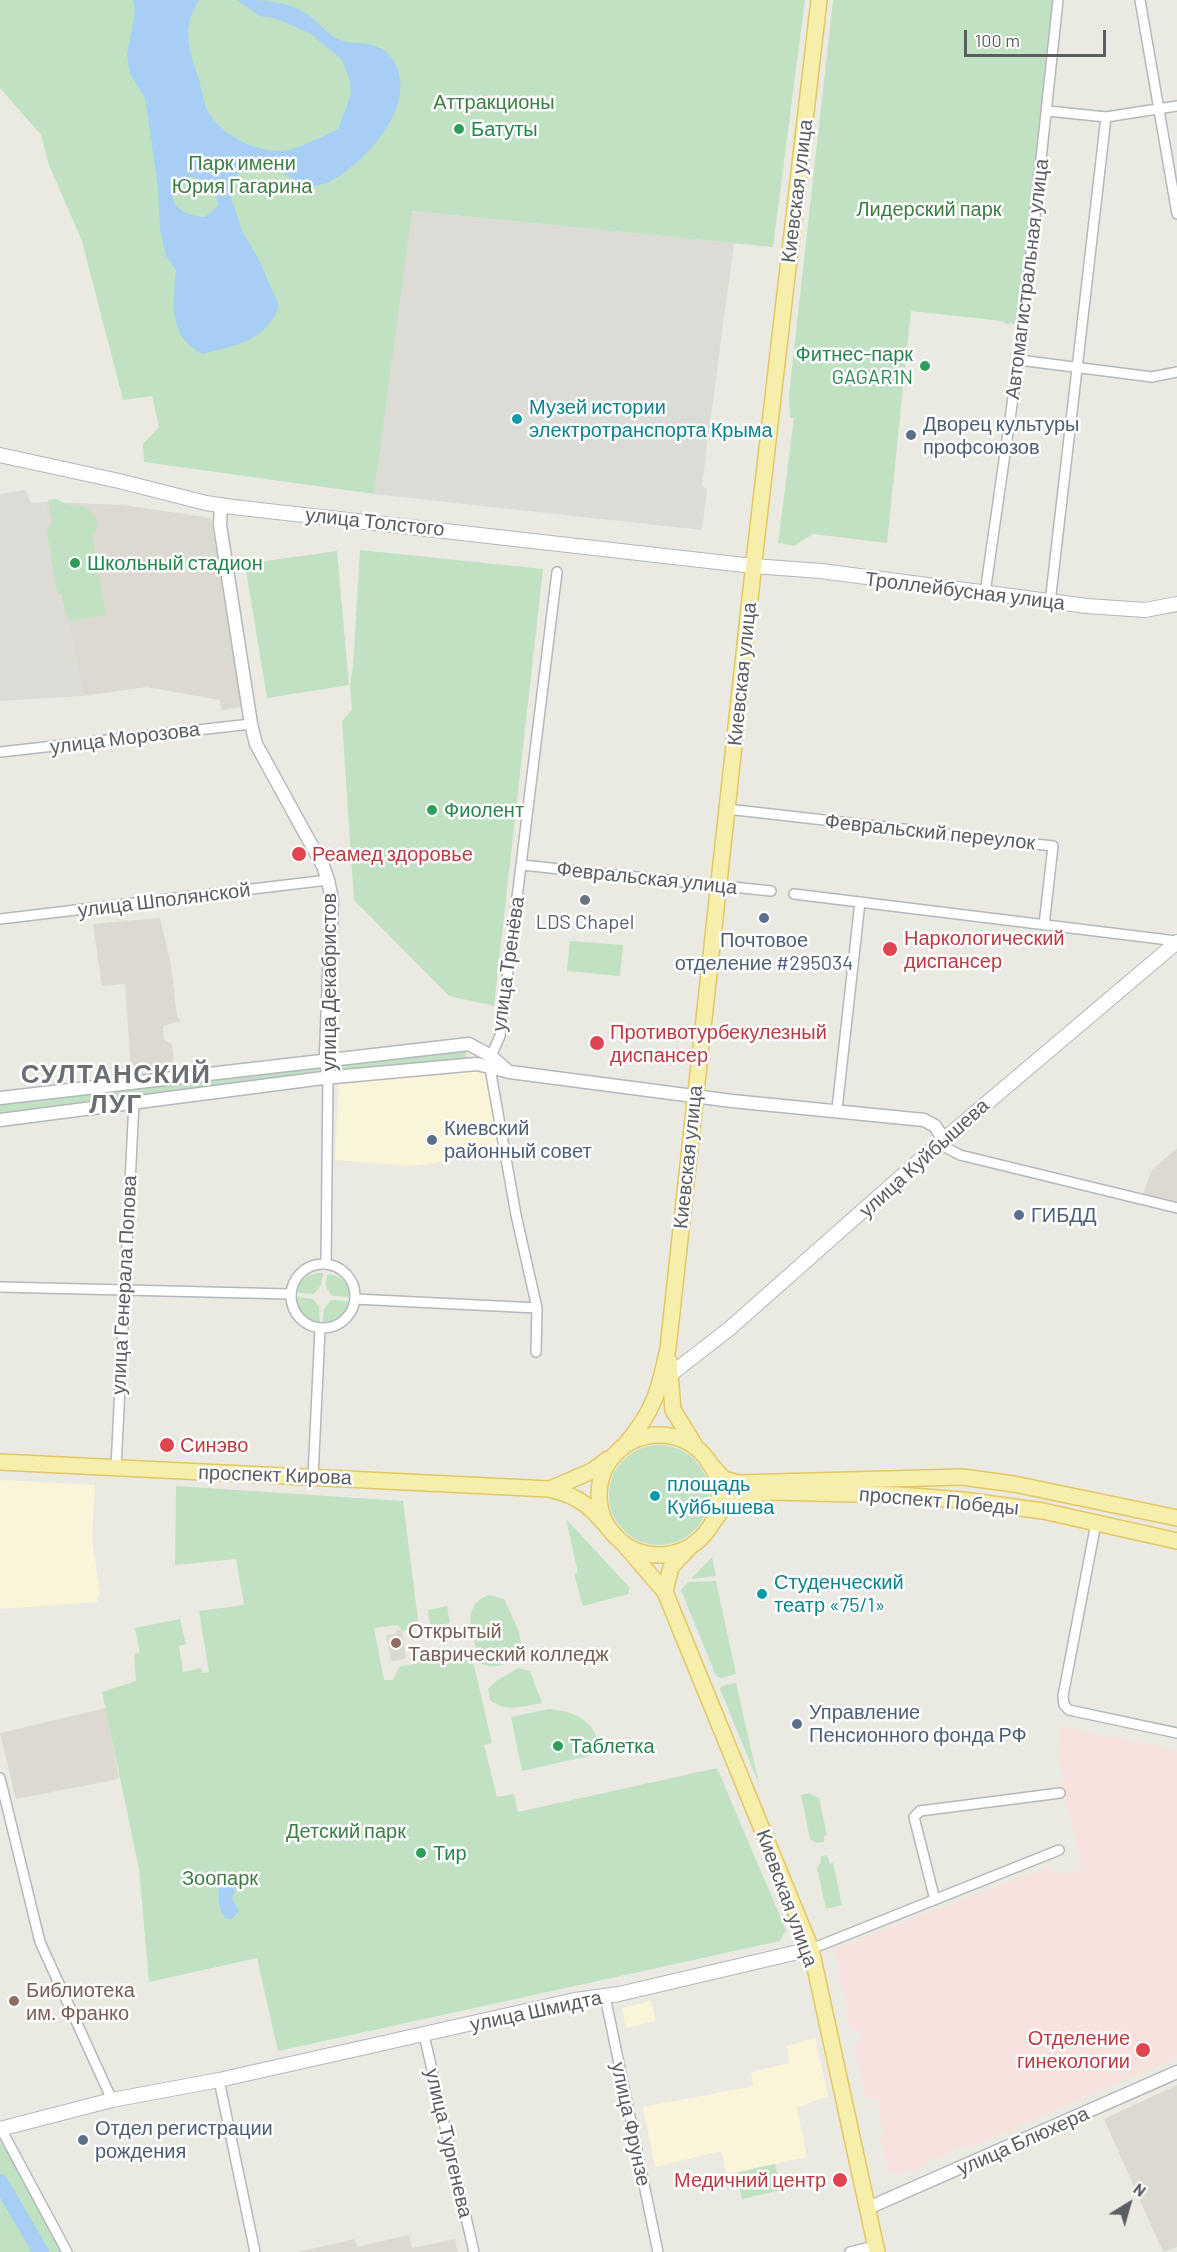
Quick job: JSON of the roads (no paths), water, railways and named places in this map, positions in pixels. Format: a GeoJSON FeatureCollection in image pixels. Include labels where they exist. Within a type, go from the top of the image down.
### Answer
{"type":"FeatureCollection","features":[{"type":"Feature","properties":{"kind":"main road","name":"Киевская улица"},"geometry":{"type":"LineString","coordinates":[[622,1447],[643,1424],[658,1395],[668,1348],[753,566],[819,0]]}},
{"type":"Feature","properties":{"kind":"main road","name":"улица Толстого"},"geometry":{"type":"LineString","coordinates":[[0,455],[221,506],[753,566]]}},
{"type":"Feature","properties":{"kind":"main road","name":"Троллейбусная улица"},"geometry":{"type":"LineString","coordinates":[[753,566],[821,571],[1050,603],[1145,610],[1177,604]]}},
{"type":"Feature","properties":{"kind":"main road","name":"улица Куйбышева"},"geometry":{"type":"LineString","coordinates":[[671,1374],[729,1329],[944,1140],[1177,942]]}},
{"type":"Feature","properties":{"kind":"main road","name":"Киевская улица"},"geometry":{"type":"LineString","coordinates":[[668,1348],[673,1410],[705,1457]]}},
{"type":"Feature","properties":{"kind":"main road"},"geometry":{"type":"LineString","coordinates":[[549,1489],[592,1471],[622,1447],[645,1436],[671,1436],[705,1457],[717,1481],[719,1499],[711,1525],[671,1567],[665,1592]]}},
{"type":"Feature","properties":{"kind":"main road"},"geometry":{"type":"LineString","coordinates":[[619,1540],[602,1514],[599,1486],[609,1461],[622,1447]]}},
{"type":"Feature","properties":{"kind":"main road","name":"проспект Победы"},"geometry":{"type":"LineString","coordinates":[[705,1457],[724,1479],[738,1483],[962,1477],[1024,1486],[1177,1518]]}},
{"type":"Feature","properties":{"kind":"main road","name":"проспект Кирова"},"geometry":{"type":"LineString","coordinates":[[0,1462],[549,1489]]}},
{"type":"Feature","properties":{"kind":"main road"},"geometry":{"type":"LineString","coordinates":[[549,1489],[569,1494],[591,1506],[619,1540],[649,1554],[663,1554],[690,1547]]}},
{"type":"Feature","properties":{"kind":"main road","name":"проспект Победы"},"geometry":{"type":"LineString","coordinates":[[711,1525],[728,1501],[746,1495],[771,1492],[963,1500],[1043,1511],[1177,1541]]}},
{"type":"Feature","properties":{"kind":"main road","name":"Киевская улица"},"geometry":{"type":"LineString","coordinates":[[619,1540],[665,1592],[811,1949],[876,2249]]}},
{"type":"Feature","properties":{"kind":"main road","name":"улица Шмидта"},"geometry":{"type":"LineString","coordinates":[[1,2128],[112,2100],[219,2080],[811,1949]]}},
{"type":"Feature","properties":{"kind":"street","name":"Автомагистральная улица"},"geometry":{"type":"LineString","coordinates":[[985,593],[1019,360],[1048,111],[1058,0]]}},
{"type":"Feature","properties":{"kind":"street"},"geometry":{"type":"LineString","coordinates":[[1140,0],[1161,108],[1177,213]]}},
{"type":"Feature","properties":{"kind":"street"},"geometry":{"type":"LineString","coordinates":[[1048,111],[1106,117],[1177,106]]}},
{"type":"Feature","properties":{"kind":"street"},"geometry":{"type":"LineString","coordinates":[[1050,603],[1079,368],[1106,117]]}},
{"type":"Feature","properties":{"kind":"street"},"geometry":{"type":"LineString","coordinates":[[1019,360],[1152,377],[1177,372]]}},
{"type":"Feature","properties":{"kind":"street","name":"улица Декабристов"},"geometry":{"type":"LineString","coordinates":[[221,506],[220,525],[256,744],[323,866],[332,899],[327,1061],[326,1264]]}},
{"type":"Feature","properties":{"kind":"street","name":"улица Тренёва"},"geometry":{"type":"LineString","coordinates":[[536,1352],[537,1308],[516,1215],[490,1062],[500,1036],[557,572]]}},
{"type":"Feature","properties":{"kind":"street","name":"улица Морозова"},"geometry":{"type":"LineString","coordinates":[[0,752],[251,724]]}},
{"type":"Feature","properties":{"kind":"street","name":"Февральский переулок"},"geometry":{"type":"LineString","coordinates":[[727,809],[1053,846],[1044,925]]}},
{"type":"Feature","properties":{"kind":"street","name":"Февральская улица"},"geometry":{"type":"LineString","coordinates":[[522,865],[771,891]]}},
{"type":"Feature","properties":{"kind":"street","name":"улица Шполянской"},"geometry":{"type":"LineString","coordinates":[[0,919],[328,880]]}},
{"type":"Feature","properties":{"kind":"street"},"geometry":{"type":"LineString","coordinates":[[794,894],[1177,942]]}},
{"type":"Feature","properties":{"kind":"street"},"geometry":{"type":"LineString","coordinates":[[837,1109],[860,902]]}},
{"type":"Feature","properties":{"kind":"street"},"geometry":{"type":"LineString","coordinates":[[0,1098],[469,1044],[490,1062],[510,1072],[694,1097],[837,1109],[929,1121],[944,1140],[945,1147],[960,1155],[1177,1208]]}},
{"type":"Feature","properties":{"kind":"street"},"geometry":{"type":"LineString","coordinates":[[0,1120],[328,1077],[490,1062]]}},
{"type":"Feature","properties":{"kind":"street","name":"улица Генерала Попова"},"geometry":{"type":"LineString","coordinates":[[116,1468],[134,1102]]}},
{"type":"Feature","properties":{"kind":"street"},"geometry":{"type":"LineString","coordinates":[[326,1264],[338,1267],[348,1275],[354,1286],[356,1299],[352,1311],[344,1321],[333,1327],[320,1329],[308,1325],[298,1317],[292,1306],[291,1293],[294,1281],[302,1271],[313,1265],[326,1264]]}},
{"type":"Feature","properties":{"kind":"street"},"geometry":{"type":"LineString","coordinates":[[0,1287],[291,1293]]}},
{"type":"Feature","properties":{"kind":"street"},"geometry":{"type":"LineString","coordinates":[[356,1299],[537,1308]]}},
{"type":"Feature","properties":{"kind":"street"},"geometry":{"type":"LineString","coordinates":[[313,1477],[320,1329]]}},
{"type":"Feature","properties":{"kind":"street"},"geometry":{"type":"LineString","coordinates":[[1096,1523],[1063,1696],[1064,1705],[1069,1710],[1177,1733]]}},
{"type":"Feature","properties":{"kind":"street"},"geometry":{"type":"LineString","coordinates":[[0,1778],[40,1942],[112,2100]]}},
{"type":"Feature","properties":{"kind":"street"},"geometry":{"type":"LineString","coordinates":[[935,1900],[914,1817],[920,1810],[1060,1794]]}},
{"type":"Feature","properties":{"kind":"street","name":"улица Шмидта"},"geometry":{"type":"LineString","coordinates":[[811,1949],[1059,1850]]}},
{"type":"Feature","properties":{"kind":"street","name":"улица Фрунзе"},"geometry":{"type":"LineString","coordinates":[[605,1996],[658,2252]]}},
{"type":"Feature","properties":{"kind":"street","name":"улица Тургенева"},"geometry":{"type":"LineString","coordinates":[[424,2035],[474,2252]]}},
{"type":"Feature","properties":{"kind":"street","name":"улица Блюхера"},"geometry":{"type":"LineString","coordinates":[[868,2208],[1177,2072]]}},
{"type":"Feature","properties":{"kind":"street"},"geometry":{"type":"LineString","coordinates":[[219,2080],[255,2252]]}},
{"type":"Feature","properties":{"kind":"street"},"geometry":{"type":"LineString","coordinates":[[1,2128],[68,2252]]}},
{"type":"Feature","properties":{"kind":"street"},"geometry":{"type":"LineString","coordinates":[[850,2252],[876,2249]]}},
{"type":"Feature","properties":{"kind":"water"},"geometry":{"type":"Polygon","coordinates":[[[133,0],[199,0],[190,20],[188,39],[207,110],[213,119],[232,136],[268,150],[291,149],[338,129],[351,94],[350,81],[342,60],[311,34],[277,19],[260,16],[237,0],[285,4],[303,11],[328,33],[340,40],[369,44],[388,53],[400,76],[400,94],[395,111],[386,128],[361,159],[333,180],[307,188],[268,165],[250,164],[241,168],[230,194],[242,231],[258,258],[279,306],[273,318],[258,334],[237,345],[202,354],[183,338],[175,318],[176,270],[166,256],[160,229],[158,187],[145,98],[130,74],[127,55],[135,12],[133,0]],[[193,177],[181,178],[175,186],[173,200],[176,206],[188,214],[205,217],[218,206],[218,200],[208,185],[193,177]]]}},
{"type":"Feature","properties":{"kind":"water"},"geometry":{"type":"Polygon","coordinates":[[[225,1884],[231,1884],[235,1891],[232,1899],[239,1911],[232,1919],[225,1918],[219,1903],[219,1888],[225,1884]]]}},
{"type":"Feature","properties":{"kind":"waterway"},"geometry":{"type":"LineString","coordinates":[[0,2182],[41,2252]]}},
{"type":"Feature","properties":{"kind":"place","name":"Батуты"},"geometry":{"type":"Point","coordinates":[459,129]}},
{"type":"Feature","properties":{"kind":"place","name":"Фитнес-парк GAGAR1N"},"geometry":{"type":"Point","coordinates":[925,366]}},
{"type":"Feature","properties":{"kind":"place","name":"Музей истории электротранспорта Крыма"},"geometry":{"type":"Point","coordinates":[517,419]}},
{"type":"Feature","properties":{"kind":"place","name":"Дворец культуры профсоюзов"},"geometry":{"type":"Point","coordinates":[911,435]}},
{"type":"Feature","properties":{"kind":"place","name":"Школьный стадион"},"geometry":{"type":"Point","coordinates":[75,563]}},
{"type":"Feature","properties":{"kind":"place","name":"Фиолент"},"geometry":{"type":"Point","coordinates":[432,810]}},
{"type":"Feature","properties":{"kind":"place","name":"Реамед здоровье"},"geometry":{"type":"Point","coordinates":[299,854]}},
{"type":"Feature","properties":{"kind":"place","name":"LDS Chapel"},"geometry":{"type":"Point","coordinates":[585,900]}},
{"type":"Feature","properties":{"kind":"place","name":"Почтовое отделение #295034"},"geometry":{"type":"Point","coordinates":[764,918]}},
{"type":"Feature","properties":{"kind":"place","name":"Наркологический диспансер"},"geometry":{"type":"Point","coordinates":[890,949]}},
{"type":"Feature","properties":{"kind":"place","name":"Противотурбекулезный диспансер"},"geometry":{"type":"Point","coordinates":[597,1043]}},
{"type":"Feature","properties":{"kind":"place","name":"Киевский районный совет"},"geometry":{"type":"Point","coordinates":[432,1140]}},
{"type":"Feature","properties":{"kind":"place","name":"ГИБДД"},"geometry":{"type":"Point","coordinates":[1019,1215]}},
{"type":"Feature","properties":{"kind":"place","name":"Синэво"},"geometry":{"type":"Point","coordinates":[167,1445]}},
{"type":"Feature","properties":{"kind":"place","name":"площадь Куйбышева"},"geometry":{"type":"Point","coordinates":[655,1496]}},
{"type":"Feature","properties":{"kind":"place","name":"Студенческий театр «75/1»"},"geometry":{"type":"Point","coordinates":[762,1594]}},
{"type":"Feature","properties":{"kind":"place","name":"Открытый Таврический колледж"},"geometry":{"type":"Point","coordinates":[396,1643]}},
{"type":"Feature","properties":{"kind":"place","name":"Управление Пенсионного фонда РФ"},"geometry":{"type":"Point","coordinates":[797,1724]}},
{"type":"Feature","properties":{"kind":"place","name":"Таблетка"},"geometry":{"type":"Point","coordinates":[558,1746]}},
{"type":"Feature","properties":{"kind":"place","name":"Тир"},"geometry":{"type":"Point","coordinates":[421,1853]}},
{"type":"Feature","properties":{"kind":"place","name":"Библиотека им. Франко"},"geometry":{"type":"Point","coordinates":[14,2001]}},
{"type":"Feature","properties":{"kind":"place","name":"Отделение гинекологии"},"geometry":{"type":"Point","coordinates":[1143,2050]}},
{"type":"Feature","properties":{"kind":"place","name":"Отдел регистрации рождения"},"geometry":{"type":"Point","coordinates":[83,2140]}},
{"type":"Feature","properties":{"kind":"place","name":"Медичний центр"},"geometry":{"type":"Point","coordinates":[840,2180]}},
{"type":"Feature","properties":{"kind":"district","name":"СУЛТАНСКИЙ ЛУГ"},"geometry":{"type":"Point","coordinates":[116,1089]}},
{"type":"Feature","properties":{"kind":"park label","name":"Аттракционы"},"geometry":{"type":"Point","coordinates":[494,102]}},
{"type":"Feature","properties":{"kind":"park label","name":"Парк имени Юрия Гагарина"},"geometry":{"type":"Point","coordinates":[242,174]}},
{"type":"Feature","properties":{"kind":"park label","name":"Лидерский парк"},"geometry":{"type":"Point","coordinates":[929,209]}},
{"type":"Feature","properties":{"kind":"park label","name":"Детский парк"},"geometry":{"type":"Point","coordinates":[346,1831]}},
{"type":"Feature","properties":{"kind":"park label","name":"Зоопарк"},"geometry":{"type":"Point","coordinates":[220,1878]}}]}
